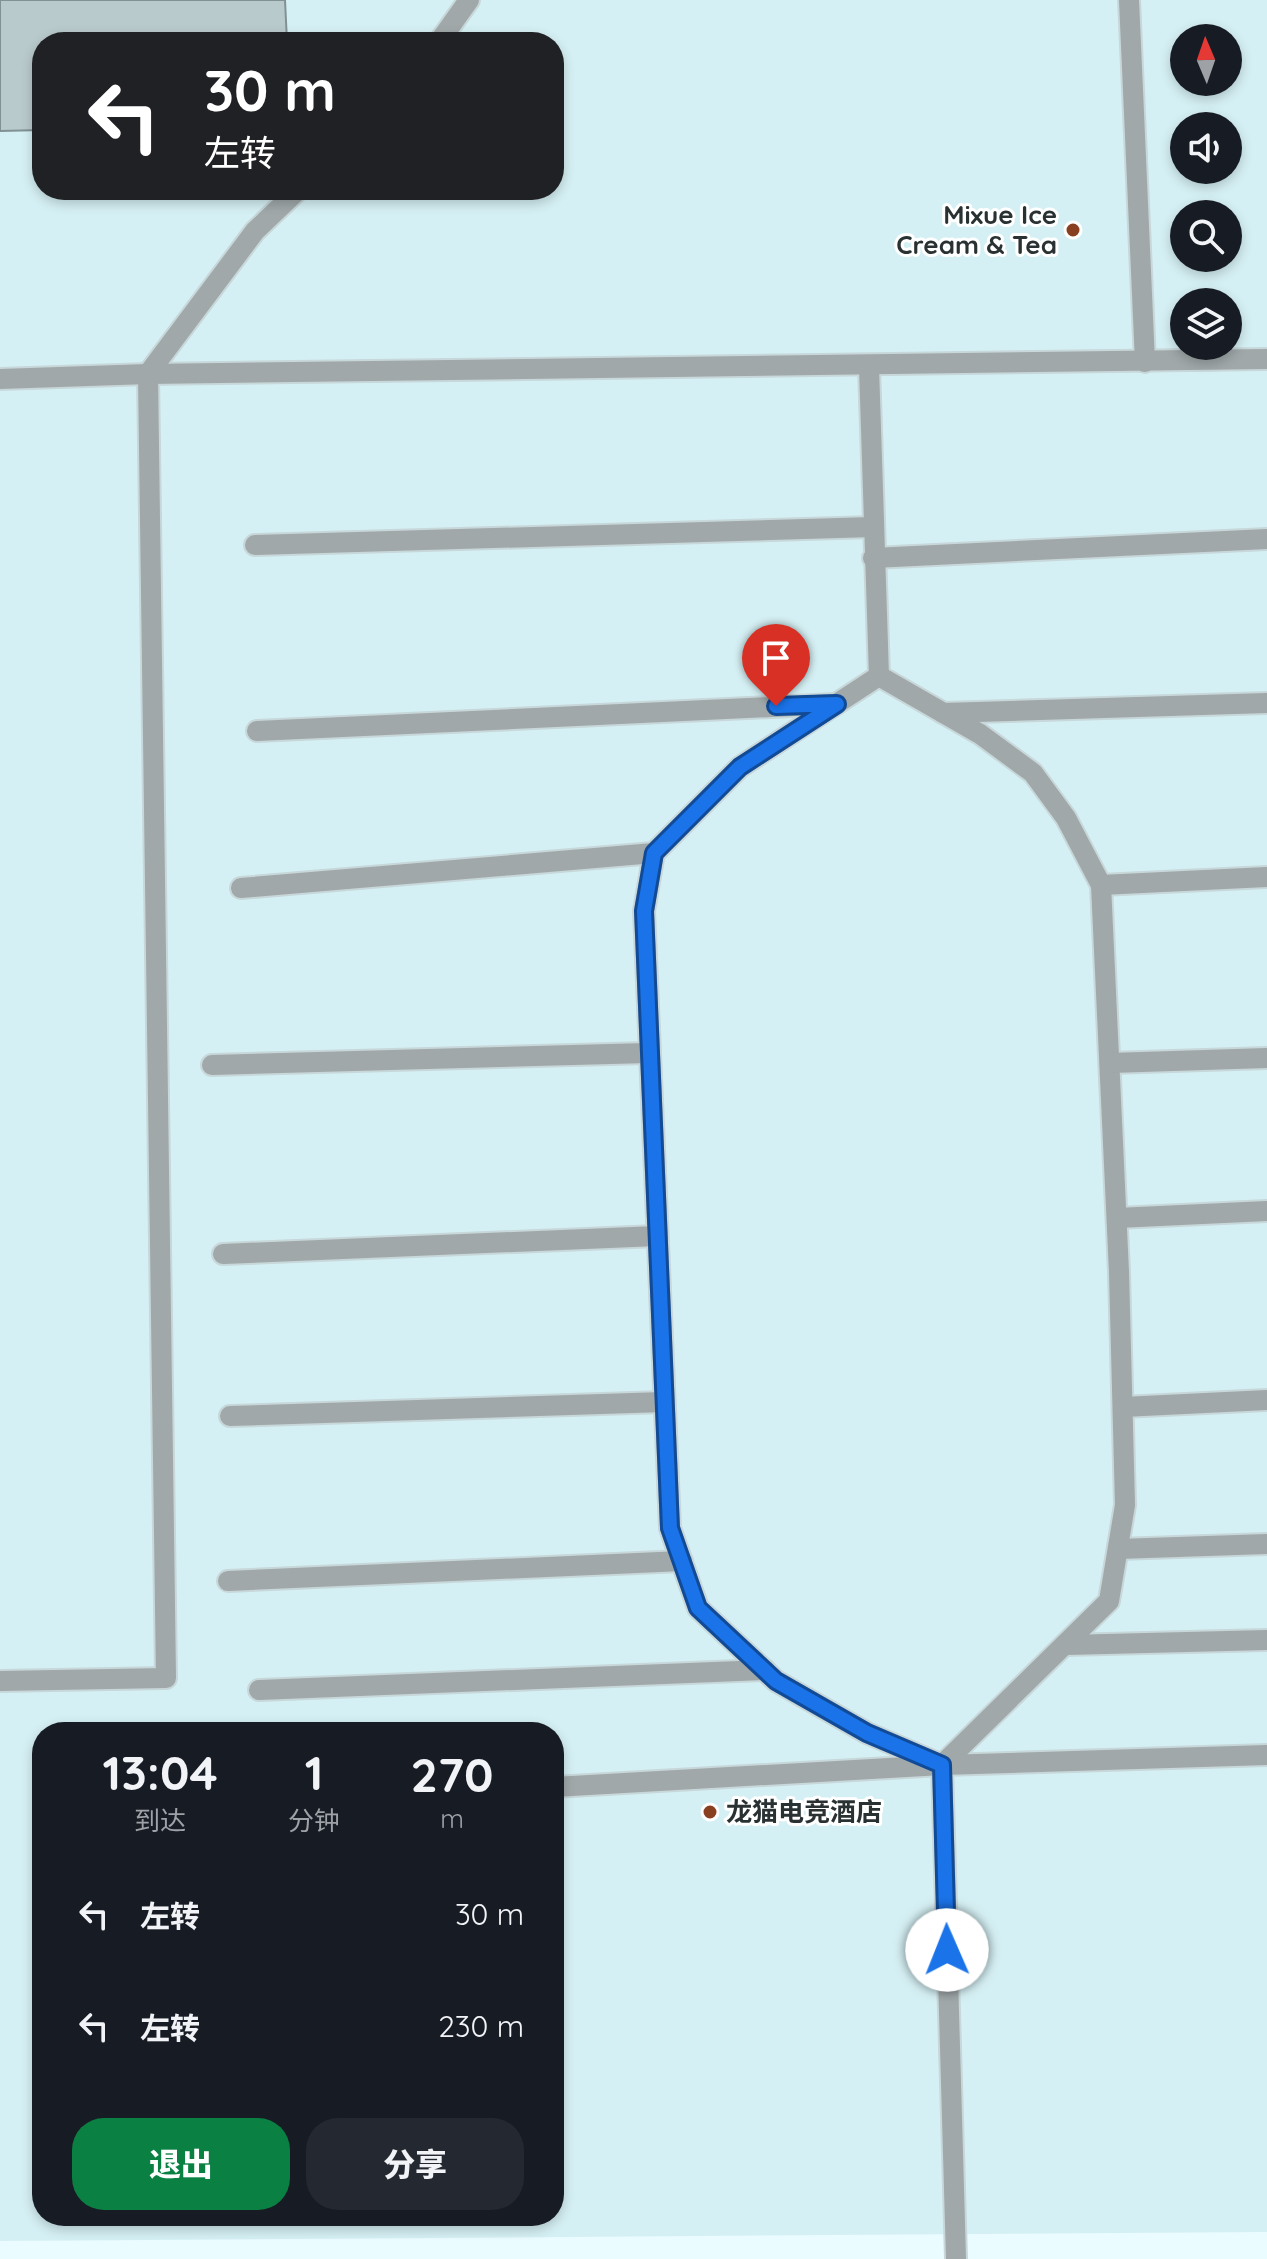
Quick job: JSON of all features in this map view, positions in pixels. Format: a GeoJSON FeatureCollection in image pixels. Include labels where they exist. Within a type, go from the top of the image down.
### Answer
{"type":"FeatureCollection","features":[{"type":"Feature","properties":{"kind":"lane"},"geometry":{"type":"LineString","coordinates":[[446,32],[469,0]]}},
{"type":"Feature","properties":{"kind":"lane"},"geometry":{"type":"LineString","coordinates":[[1129,0],[1145,362]]}},
{"type":"Feature","properties":{"kind":"lane"},"geometry":{"type":"LineString","coordinates":[[0,1681],[166,1678],[148,374],[255,231],[288,200]]}},
{"type":"Feature","properties":{"kind":"lane"},"geometry":{"type":"LineString","coordinates":[[0,379],[148,374],[869,367],[1267,359]]}},
{"type":"Feature","properties":{"kind":"lane"},"geometry":{"type":"LineString","coordinates":[[869,367],[879,676]]}},
{"type":"Feature","properties":{"kind":"lane"},"geometry":{"type":"LineString","coordinates":[[255,545],[873,527]]}},
{"type":"Feature","properties":{"kind":"lane"},"geometry":{"type":"LineString","coordinates":[[873,558],[1267,539]]}},
{"type":"Feature","properties":{"kind":"lane"},"geometry":{"type":"LineString","coordinates":[[879,676],[740,767],[654,853],[644,911],[670,1528],[698,1608],[776,1681],[867,1733],[942,1765]]}},
{"type":"Feature","properties":{"kind":"lane"},"geometry":{"type":"LineString","coordinates":[[879,676],[980,734],[1033,773],[1066,818],[1101,885],[1110,1063],[1125,1505],[1109,1601],[942,1765],[956,2259]]}},
{"type":"Feature","properties":{"kind":"lane"},"geometry":{"type":"LineString","coordinates":[[942,713],[1267,703]]}},
{"type":"Feature","properties":{"kind":"lane"},"geometry":{"type":"LineString","coordinates":[[257,731],[837,704]]}},
{"type":"Feature","properties":{"kind":"lane"},"geometry":{"type":"LineString","coordinates":[[241,888],[654,853]]}},
{"type":"Feature","properties":{"kind":"lane"},"geometry":{"type":"LineString","coordinates":[[1101,885],[1267,877]]}},
{"type":"Feature","properties":{"kind":"lane"},"geometry":{"type":"LineString","coordinates":[[212,1065],[648,1053]]}},
{"type":"Feature","properties":{"kind":"lane"},"geometry":{"type":"LineString","coordinates":[[1110,1063],[1267,1058]]}},
{"type":"Feature","properties":{"kind":"lane"},"geometry":{"type":"LineString","coordinates":[[1117,1218],[1267,1211]]}},
{"type":"Feature","properties":{"kind":"lane"},"geometry":{"type":"LineString","coordinates":[[223,1254],[657,1236]]}},
{"type":"Feature","properties":{"kind":"lane"},"geometry":{"type":"LineString","coordinates":[[1123,1407],[1267,1400]]}},
{"type":"Feature","properties":{"kind":"lane"},"geometry":{"type":"LineString","coordinates":[[230,1416],[664,1402]]}},
{"type":"Feature","properties":{"kind":"lane"},"geometry":{"type":"LineString","coordinates":[[1118,1549],[1267,1544]]}},
{"type":"Feature","properties":{"kind":"lane"},"geometry":{"type":"LineString","coordinates":[[228,1581],[682,1561]]}},
{"type":"Feature","properties":{"kind":"lane"},"geometry":{"type":"LineString","coordinates":[[1066,1645],[1267,1640]]}},
{"type":"Feature","properties":{"kind":"lane"},"geometry":{"type":"LineString","coordinates":[[259,1690],[765,1670]]}},
{"type":"Feature","properties":{"kind":"lane"},"geometry":{"type":"LineString","coordinates":[[564,1786],[942,1765],[1267,1755]]}},
{"type":"Feature","properties":{"kind":"shaded area"},"geometry":{"type":"Polygon","coordinates":[[[0,0],[1267,0],[1267,2232],[0,2241],[0,0]]]}},
{"type":"Feature","properties":{"kind":"building"},"geometry":{"type":"Polygon","coordinates":[[[0,0],[285,0],[287,32],[32,32],[32,130],[0,131],[0,0]]]}},
{"type":"Feature","properties":{"kind":"place","name":"Mixue Ice Cream & Tea"},"geometry":{"type":"Point","coordinates":[1073,230]}},
{"type":"Feature","properties":{"kind":"place","name":"龙猫电竞酒店"},"geometry":{"type":"Point","coordinates":[710,1812]}},
{"type":"Feature","properties":{"kind":"route"},"geometry":{"type":"LineString","coordinates":[[776,706],[837,704],[740,767],[654,853],[644,911],[670,1528],[698,1608],[776,1681],[867,1733],[942,1765],[947,1950]]}}]}
